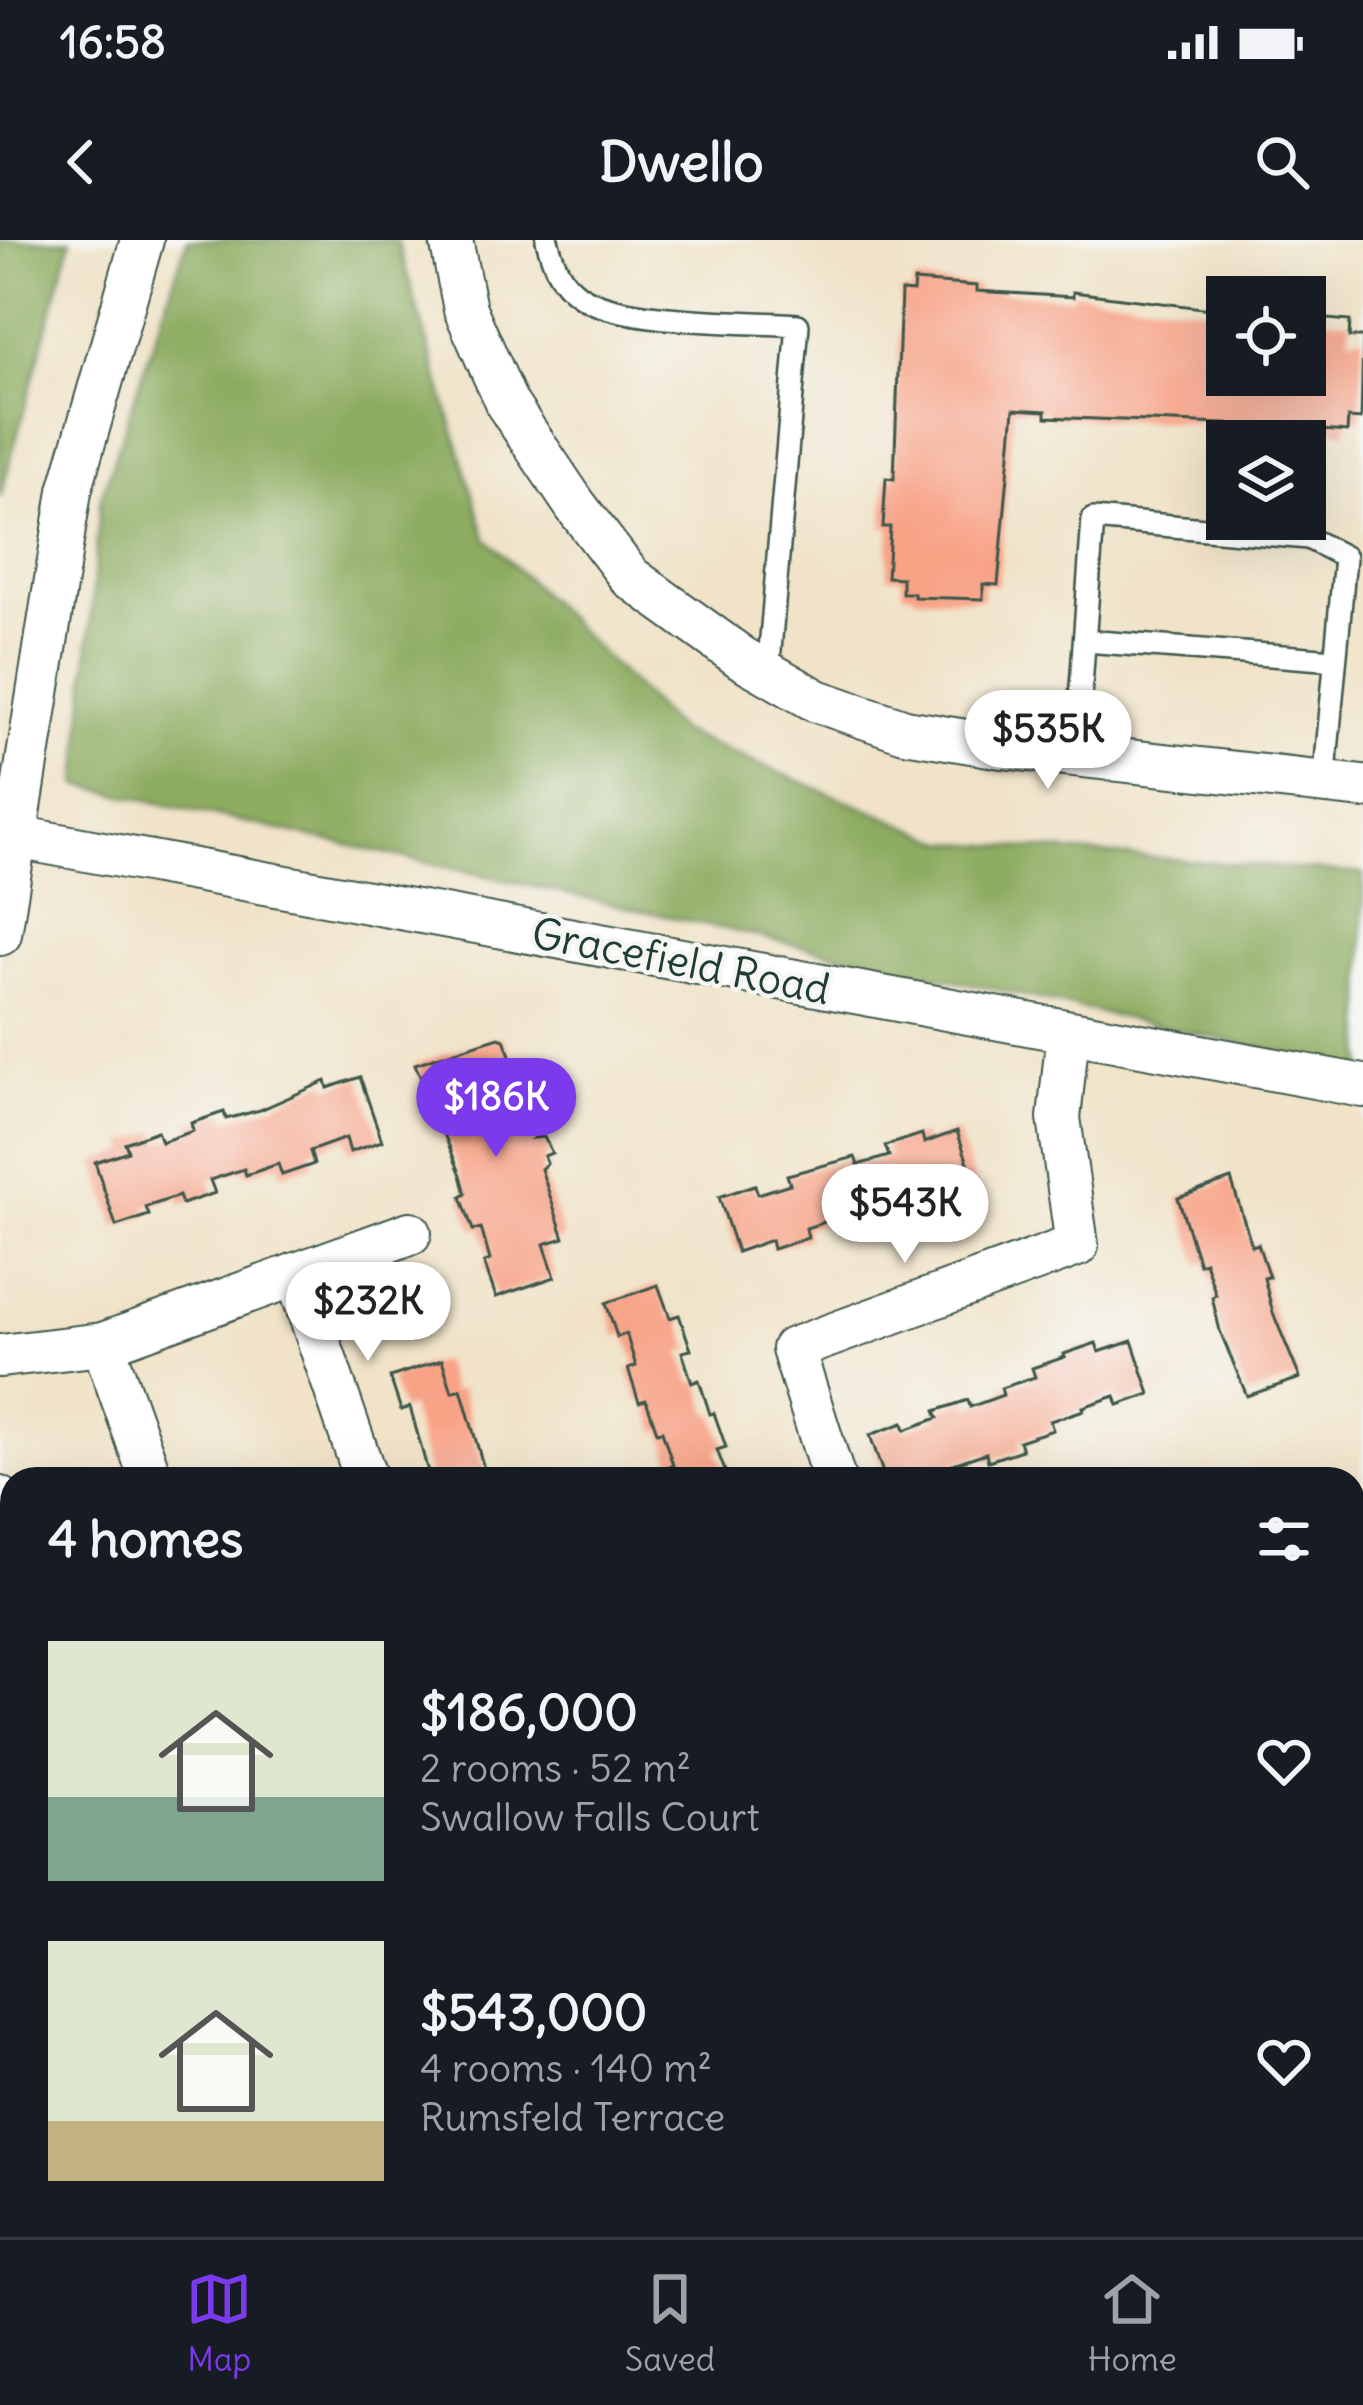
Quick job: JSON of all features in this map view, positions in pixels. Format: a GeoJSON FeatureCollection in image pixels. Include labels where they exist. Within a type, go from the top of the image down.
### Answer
{"type":"FeatureCollection","features":[{"type":"Feature","properties":{"kind":"street"},"geometry":{"type":"LineString","coordinates":[[0,934],[8,835],[70,491],[142,240]]}},
{"type":"Feature","properties":{"kind":"street"},"geometry":{"type":"LineString","coordinates":[[452,240],[465,309],[507,404],[575,505],[631,577],[768,673],[817,701],[905,731],[1076,756],[1344,785]]}},
{"type":"Feature","properties":{"kind":"street","name":"Gracefield Road"},"geometry":{"type":"LineString","coordinates":[[8,835],[1363,1086]]}},
{"type":"Feature","properties":{"kind":"street"},"geometry":{"type":"LineString","coordinates":[[830,1467],[793,1349],[1077,1245],[1059,1118],[1069,1033]]}},
{"type":"Feature","properties":{"kind":"street"},"geometry":{"type":"LineString","coordinates":[[0,1356],[103,1343],[410,1233]]}},
{"type":"Feature","properties":{"kind":"street"},"geometry":{"type":"LineString","coordinates":[[296,1274],[361,1467]]}},
{"type":"Feature","properties":{"kind":"street"},"geometry":{"type":"LineString","coordinates":[[103,1343],[147,1467]]}},
{"type":"Feature","properties":{"kind":"lane"},"geometry":{"type":"LineString","coordinates":[[547,240],[556,271],[577,294],[609,311],[797,325],[768,673]]}},
{"type":"Feature","properties":{"kind":"lane"},"geometry":{"type":"LineString","coordinates":[[1076,756],[1093,519],[1308,538],[1345,556],[1335,661],[1344,785]]}},
{"type":"Feature","properties":{"kind":"lane"},"geometry":{"type":"LineString","coordinates":[[1084,640],[1335,661]]}},
{"type":"Feature","properties":{"kind":"green space"},"geometry":{"type":"Polygon","coordinates":[[[0,240],[71,240],[0,498],[0,240]]]}},
{"type":"Feature","properties":{"kind":"green space"},"geometry":{"type":"Polygon","coordinates":[[[187,240],[397,240],[486,538],[679,731],[946,842],[1363,874],[1363,1071],[78,785],[100,501],[187,240]]]}},
{"type":"Feature","properties":{"kind":"building"},"geometry":{"type":"Polygon","coordinates":[[[914,281],[977,286],[977,291],[1073,297],[1073,292],[1206,308],[1206,396],[1326,396],[1326,319],[1350,321],[1349,337],[1363,337],[1361,419],[1348,418],[1347,432],[1326,430],[1326,420],[1206,423],[1046,417],[1046,411],[1014,409],[998,585],[983,584],[983,599],[914,597],[914,593],[902,593],[902,578],[887,577],[890,527],[883,527],[886,478],[894,479],[901,291],[913,292],[914,281]]]}},
{"type":"Feature","properties":{"kind":"building"},"geometry":{"type":"Polygon","coordinates":[[[499,1037],[513,1064],[510,1071],[521,1105],[535,1103],[544,1131],[534,1138],[544,1137],[552,1153],[544,1156],[547,1163],[541,1169],[564,1238],[544,1244],[555,1277],[496,1297],[484,1263],[490,1260],[481,1228],[473,1230],[461,1197],[466,1194],[461,1175],[415,1064],[499,1037]]]}},
{"type":"Feature","properties":{"kind":"building"},"geometry":{"type":"Polygon","coordinates":[[[360,1077],[382,1141],[350,1152],[346,1138],[310,1151],[314,1164],[282,1175],[278,1164],[246,1175],[244,1169],[210,1180],[215,1193],[182,1204],[179,1196],[146,1207],[149,1215],[116,1226],[95,1162],[128,1151],[125,1143],[157,1131],[161,1142],[193,1131],[191,1123],[224,1112],[226,1119],[260,1110],[326,1081],[328,1088],[360,1077]]]}},
{"type":"Feature","properties":{"kind":"building"},"geometry":{"type":"Polygon","coordinates":[[[957,1131],[976,1186],[941,1197],[938,1188],[906,1199],[909,1208],[874,1220],[872,1211],[838,1222],[837,1218],[806,1228],[808,1238],[773,1249],[771,1240],[737,1252],[719,1197],[755,1185],[758,1194],[790,1184],[787,1175],[855,1157],[858,1165],[889,1156],[885,1146],[922,1134],[924,1143],[957,1131]]]}},
{"type":"Feature","properties":{"kind":"building"},"geometry":{"type":"Polygon","coordinates":[[[1231,1179],[1252,1246],[1258,1244],[1269,1277],[1264,1278],[1273,1313],[1300,1378],[1247,1396],[1220,1331],[1212,1297],[1216,1295],[1205,1262],[1199,1264],[1178,1198],[1231,1179]]]}},
{"type":"Feature","properties":{"kind":"building"},"geometry":{"type":"Polygon","coordinates":[[[658,1285],[670,1318],[679,1315],[691,1350],[682,1352],[692,1383],[699,1380],[726,1447],[717,1450],[723,1467],[667,1467],[673,1465],[662,1431],[657,1432],[646,1400],[639,1402],[628,1369],[636,1366],[626,1333],[617,1337],[606,1303],[658,1285]]]}},
{"type":"Feature","properties":{"kind":"building"},"geometry":{"type":"Polygon","coordinates":[[[1132,1341],[1150,1394],[1118,1405],[1115,1396],[1083,1407],[1050,1421],[1053,1430],[1019,1441],[1022,1450],[988,1461],[986,1453],[954,1467],[881,1467],[870,1435],[903,1423],[905,1430],[938,1418],[935,1411],[968,1400],[970,1407],[1003,1395],[1001,1388],[1035,1377],[1032,1368],[1064,1354],[1096,1343],[1099,1352],[1132,1341]]]}},
{"type":"Feature","properties":{"kind":"building"},"geometry":{"type":"Polygon","coordinates":[[[442,1360],[452,1392],[461,1389],[484,1467],[427,1467],[410,1407],[401,1410],[390,1377],[442,1360]]]}}]}
